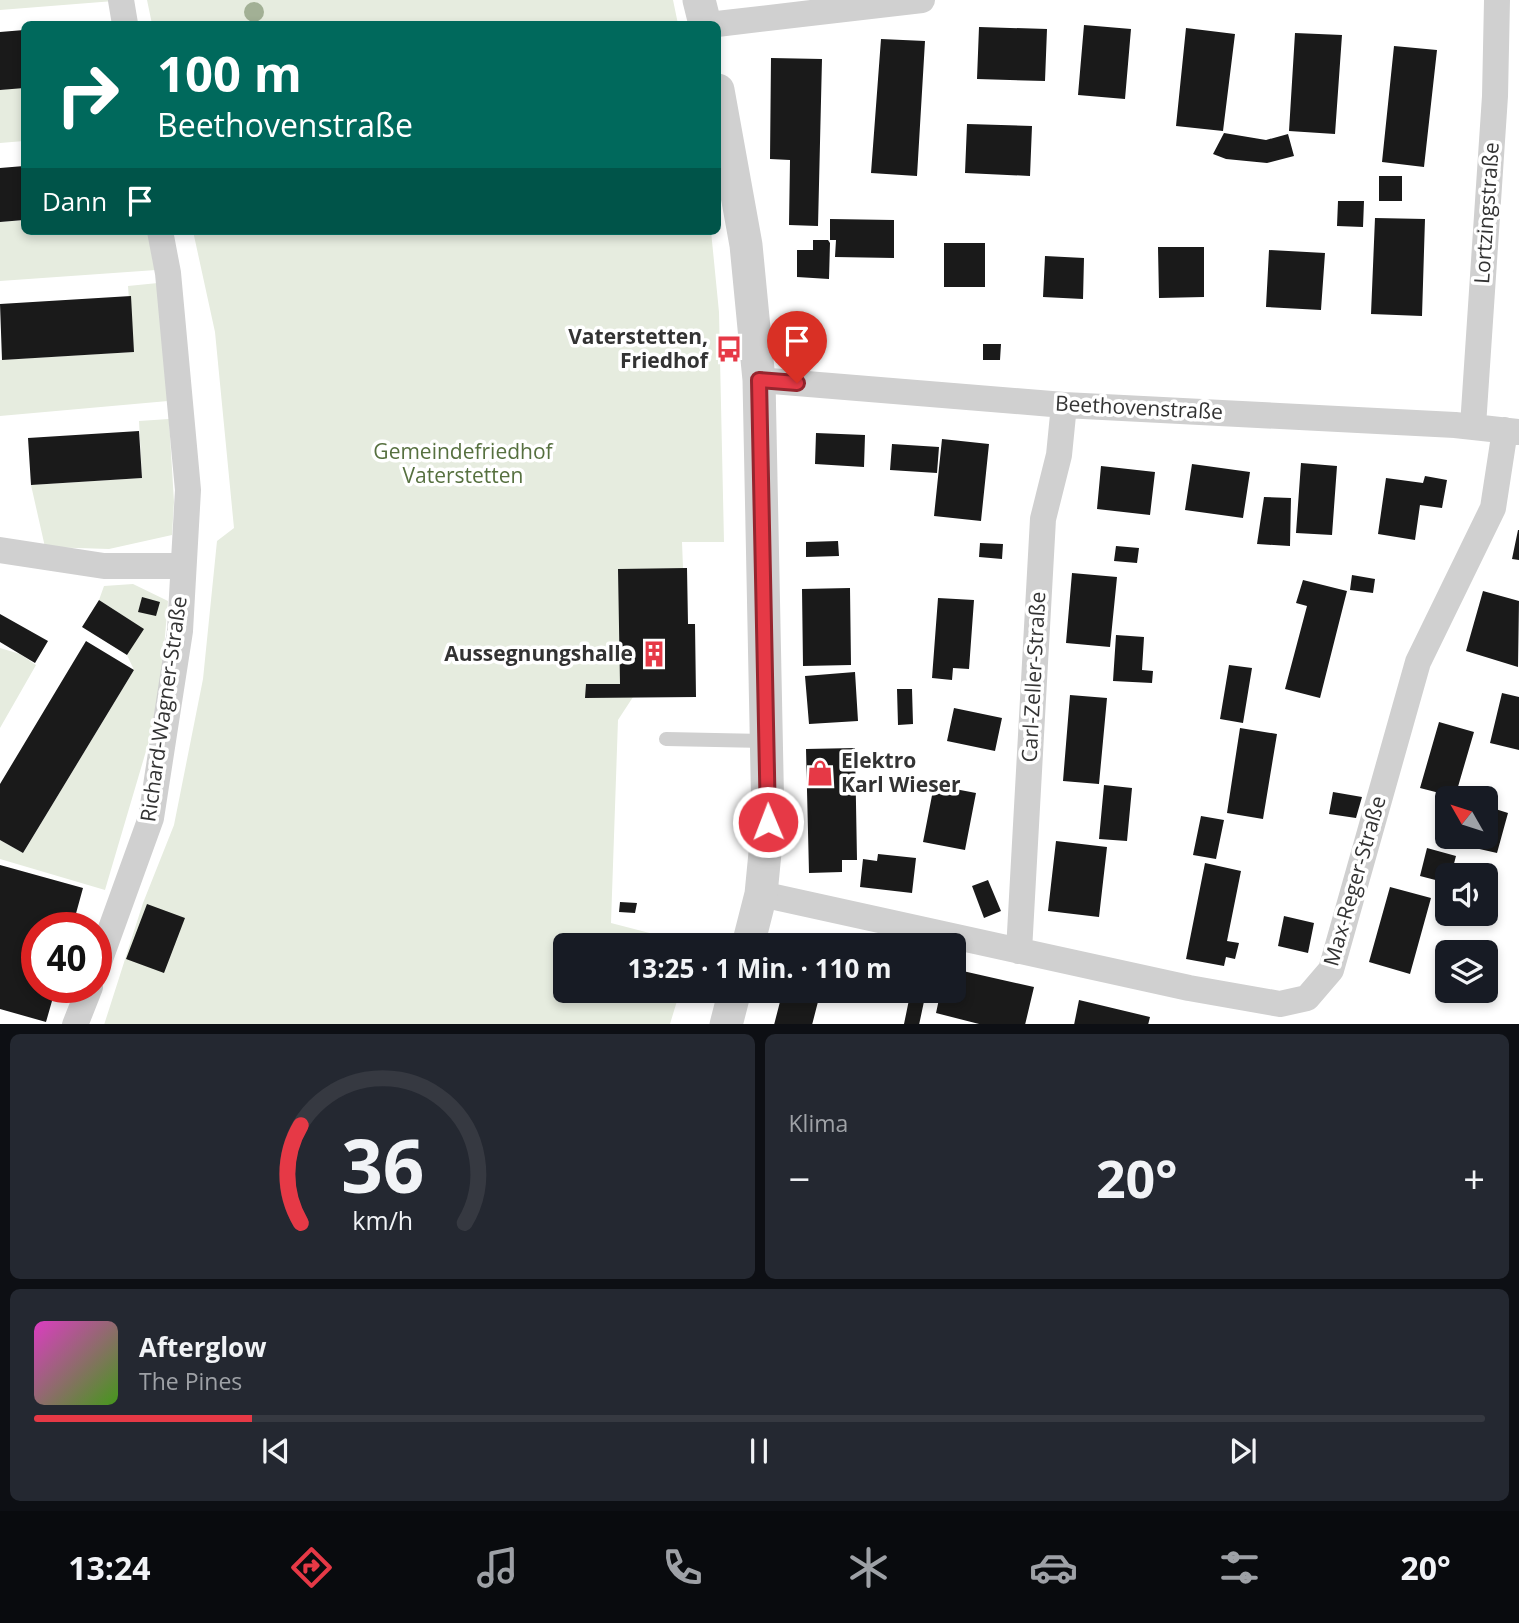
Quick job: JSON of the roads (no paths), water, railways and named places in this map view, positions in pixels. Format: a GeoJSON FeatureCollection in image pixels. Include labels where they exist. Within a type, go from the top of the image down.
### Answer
{"type":"FeatureCollection","features":[{"type":"Feature","properties":{"kind":"street"},"geometry":{"type":"LineString","coordinates":[[121,0],[124,21]]}},
{"type":"Feature","properties":{"kind":"street"},"geometry":{"type":"LineString","coordinates":[[699,0],[704,21]]}},
{"type":"Feature","properties":{"kind":"street"},"geometry":{"type":"LineString","coordinates":[[721,24],[922,0]]}},
{"type":"Feature","properties":{"kind":"street","name":"Lortzingstraße"},"geometry":{"type":"LineString","coordinates":[[1473,426],[1507,97],[1497,0]]}},
{"type":"Feature","properties":{"kind":"street"},"geometry":{"type":"LineString","coordinates":[[721,107],[746,245],[759,380],[768,822],[761,894],[751,933]]}},
{"type":"Feature","properties":{"kind":"street","name":"Richard-Wagner-Straße"},"geometry":{"type":"LineString","coordinates":[[112,926],[151,818],[180,631],[188,490],[170,299],[161,235]]}},
{"type":"Feature","properties":{"kind":"street","name":"Beethovenstraße"},"geometry":{"type":"LineString","coordinates":[[759,380],[1064,405],[1473,426],[1512,431]]}},
{"type":"Feature","properties":{"kind":"street","name":"Carl-Zeller-Straße"},"geometry":{"type":"LineString","coordinates":[[1019,951],[1043,519],[1059,455],[1064,405]]}},
{"type":"Feature","properties":{"kind":"street","name":"Max-Reger-Straße"},"geometry":{"type":"LineString","coordinates":[[761,894],[1019,951],[1280,1004],[1307,998],[1331,970],[1418,662],[1493,508],[1512,431]]}},
{"type":"Feature","properties":{"kind":"street"},"geometry":{"type":"LineString","coordinates":[[0,550],[104,566],[183,566]]}},
{"type":"Feature","properties":{"kind":"street"},"geometry":{"type":"LineString","coordinates":[[75,1024],[84,1003]]}},
{"type":"Feature","properties":{"kind":"street"},"geometry":{"type":"LineString","coordinates":[[726,1024],[732,1003]]}},
{"type":"Feature","properties":{"kind":"lane"},"geometry":{"type":"LineString","coordinates":[[666,740],[766,741]]}},
{"type":"Feature","properties":{"kind":"place","name":"Vaterstetten, Friedhof"},"geometry":{"type":"Point","coordinates":[729,349]}},
{"type":"Feature","properties":{"kind":"place","name":"Aussegnungshalle"},"geometry":{"type":"Point","coordinates":[654,654]}},
{"type":"Feature","properties":{"kind":"place","name":"Elektro Karl Wieser"},"geometry":{"type":"Point","coordinates":[820,773]}},
{"type":"Feature","properties":{"kind":"park label","name":"Gemeindefriedhof Vaterstetten"},"geometry":{"type":"Point","coordinates":[463,464]}}]}
